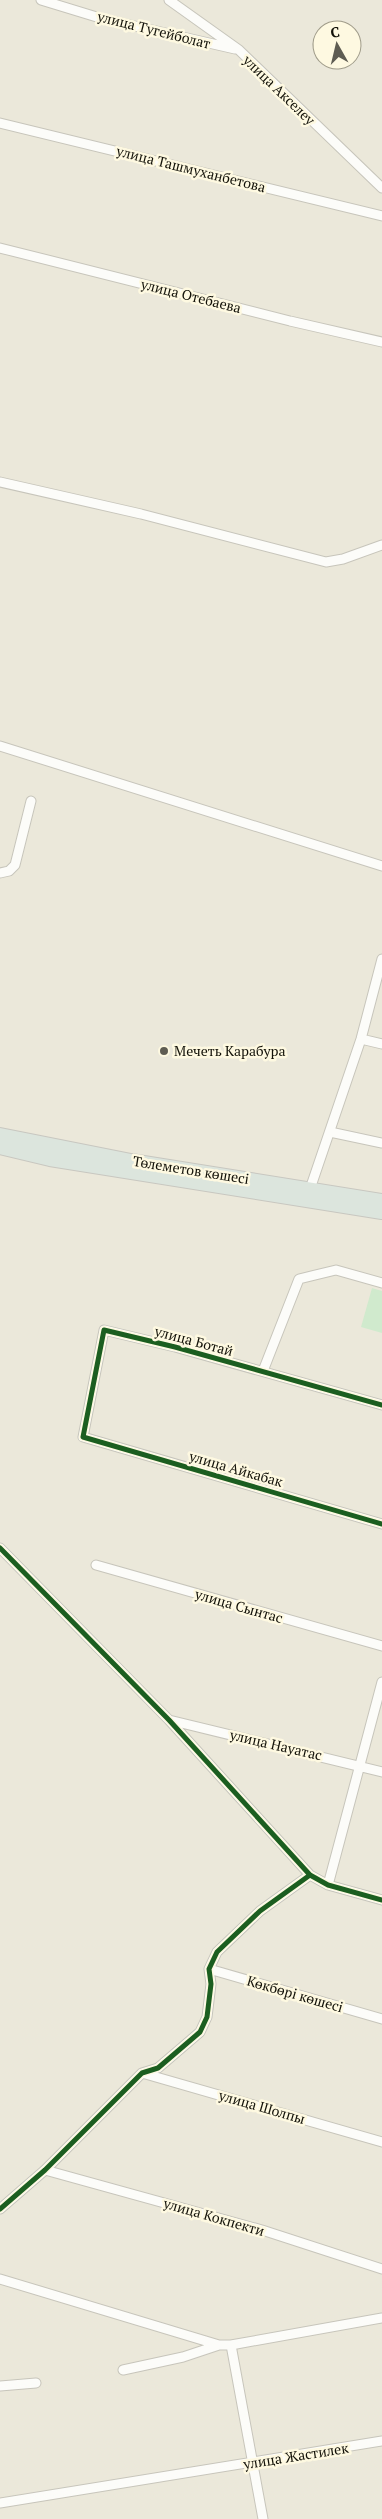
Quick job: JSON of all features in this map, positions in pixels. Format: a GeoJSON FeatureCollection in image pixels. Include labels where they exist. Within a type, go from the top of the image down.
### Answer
{"type":"FeatureCollection","features":[{"type":"Feature","properties":{"kind":"main road","name":"Төлеметов көшесі"},"geometry":{"type":"LineString","coordinates":[[0,1135],[95,1155],[382,1201]]}},
{"type":"Feature","properties":{"kind":"main road","name":"Төлеметов көшесі"},"geometry":{"type":"LineString","coordinates":[[0,1147],[50,1158],[382,1212]]}},
{"type":"Feature","properties":{"kind":"street","name":"улица Тугейболат"},"geometry":{"type":"LineString","coordinates":[[41,0],[100,18],[239,50]]}},
{"type":"Feature","properties":{"kind":"street","name":"улица Акселеу"},"geometry":{"type":"LineString","coordinates":[[169,0],[239,50],[382,188]]}},
{"type":"Feature","properties":{"kind":"street","name":"улица Ташмуханбетова"},"geometry":{"type":"LineString","coordinates":[[0,123],[382,216]]}},
{"type":"Feature","properties":{"kind":"street","name":"улица Отебаева"},"geometry":{"type":"LineString","coordinates":[[0,248],[290,321],[382,342]]}},
{"type":"Feature","properties":{"kind":"street"},"geometry":{"type":"LineString","coordinates":[[0,482],[141,514],[326,562],[343,560],[382,545]]}},
{"type":"Feature","properties":{"kind":"street"},"geometry":{"type":"LineString","coordinates":[[0,746],[382,866]]}},
{"type":"Feature","properties":{"kind":"street"},"geometry":{"type":"LineString","coordinates":[[0,873],[9,872],[15,865],[31,801]]}},
{"type":"Feature","properties":{"kind":"street"},"geometry":{"type":"LineString","coordinates":[[310,1189],[361,1039],[382,959]]}},
{"type":"Feature","properties":{"kind":"street"},"geometry":{"type":"LineString","coordinates":[[361,1039],[382,1044]]}},
{"type":"Feature","properties":{"kind":"street"},"geometry":{"type":"LineString","coordinates":[[330,1132],[382,1143]]}},
{"type":"Feature","properties":{"kind":"street"},"geometry":{"type":"LineString","coordinates":[[263,1371],[299,1279],[336,1270],[382,1283]]}},
{"type":"Feature","properties":{"kind":"street","name":"улица Ботай"},"geometry":{"type":"LineString","coordinates":[[83,1437],[104,1330],[263,1371],[382,1405]]}},
{"type":"Feature","properties":{"kind":"street","name":"улица Айкабак"},"geometry":{"type":"LineString","coordinates":[[83,1437],[382,1524]]}},
{"type":"Feature","properties":{"kind":"street"},"geometry":{"type":"LineString","coordinates":[[0,1548],[169,1720],[310,1875],[328,1885],[382,1900]]}},
{"type":"Feature","properties":{"kind":"street","name":"улица Сынтас"},"geometry":{"type":"LineString","coordinates":[[96,1565],[382,1646]]}},
{"type":"Feature","properties":{"kind":"street"},"geometry":{"type":"LineString","coordinates":[[328,1885],[382,1682]]}},
{"type":"Feature","properties":{"kind":"street","name":"улица Науатас"},"geometry":{"type":"LineString","coordinates":[[169,1720],[382,1772]]}},
{"type":"Feature","properties":{"kind":"street"},"geometry":{"type":"LineString","coordinates":[[0,2209],[45,2170],[142,2073],[158,2068],[200,2032],[207,2017],[211,1984],[209,1969],[217,1952],[260,1911],[310,1875]]}},
{"type":"Feature","properties":{"kind":"street","name":"Көкбөрі көшесі"},"geometry":{"type":"LineString","coordinates":[[209,1969],[382,2019]]}},
{"type":"Feature","properties":{"kind":"street","name":"улица Шолпы"},"geometry":{"type":"LineString","coordinates":[[142,2073],[382,2142]]}},
{"type":"Feature","properties":{"kind":"street","name":"улица Кокпекти"},"geometry":{"type":"LineString","coordinates":[[45,2170],[262,2230],[382,2269]]}},
{"type":"Feature","properties":{"kind":"street"},"geometry":{"type":"LineString","coordinates":[[0,2279],[219,2345],[231,2345],[382,2318]]}},
{"type":"Feature","properties":{"kind":"street"},"geometry":{"type":"LineString","coordinates":[[123,2370],[184,2357],[219,2345]]}},
{"type":"Feature","properties":{"kind":"street"},"geometry":{"type":"LineString","coordinates":[[231,2345],[263,2519]]}},
{"type":"Feature","properties":{"kind":"street"},"geometry":{"type":"LineString","coordinates":[[0,2386],[36,2383]]}},
{"type":"Feature","properties":{"kind":"street","name":"улица Жастилек"},"geometry":{"type":"LineString","coordinates":[[0,2503],[382,2442]]}},
{"type":"Feature","properties":{"kind":"green space"},"geometry":{"type":"Polygon","coordinates":[[[372,1288],[382,1291],[382,1333],[361,1327],[372,1288]]]}},
{"type":"Feature","properties":{"kind":"cycle path"},"geometry":{"type":"LineString","coordinates":[[382,1405],[175,1347],[104,1330],[83,1437],[382,1524]]}},
{"type":"Feature","properties":{"kind":"cycle path"},"geometry":{"type":"LineString","coordinates":[[0,1548],[169,1720],[310,1875],[328,1885],[382,1900]]}},
{"type":"Feature","properties":{"kind":"cycle path"},"geometry":{"type":"LineString","coordinates":[[0,2209],[45,2170],[142,2073],[158,2068],[200,2032],[207,2017],[211,1984],[209,1969],[217,1952],[260,1911],[310,1875]]}},
{"type":"Feature","properties":{"kind":"place","name":"Мечеть Карабура"},"geometry":{"type":"Point","coordinates":[164,1051]}}]}
